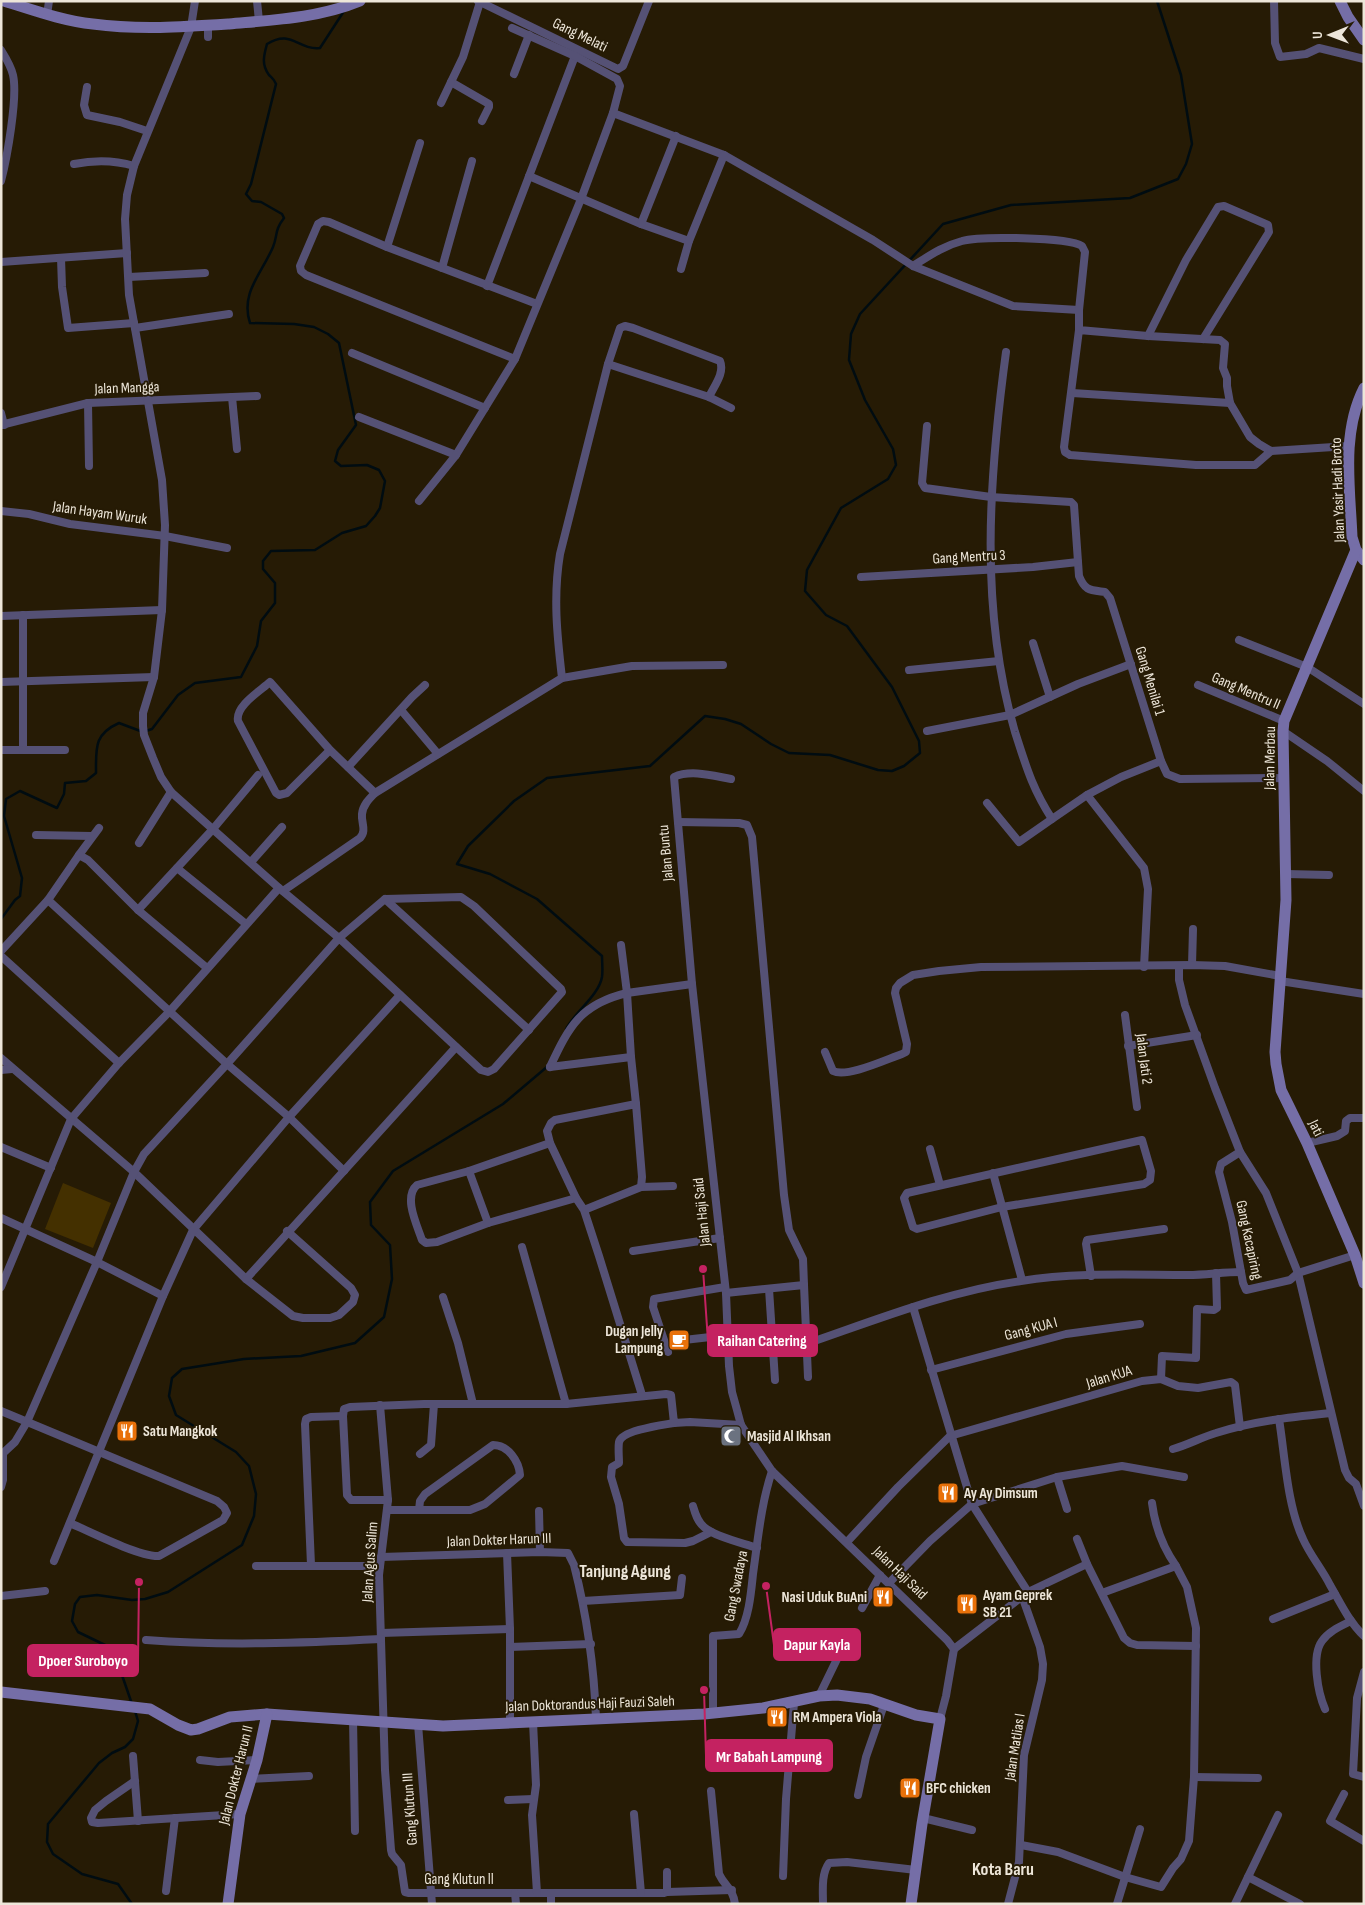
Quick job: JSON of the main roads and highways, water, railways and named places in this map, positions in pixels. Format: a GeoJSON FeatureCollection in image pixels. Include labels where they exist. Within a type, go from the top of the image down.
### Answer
{"type":"FeatureCollection","features":[{"type":"Feature","properties":{"kind":"waterway"},"geometry":{"type":"LineString","coordinates":[[566,1029],[600,984],[602,956],[537,899],[490,874],[457,864],[468,846],[514,801],[547,778],[650,766],[705,716],[741,724],[771,744],[789,753],[830,755],[878,770],[892,771],[904,766],[920,753],[919,741],[892,687],[847,626],[826,615],[805,591],[807,570],[841,508],[888,479],[896,465],[893,449],[865,400],[849,360],[851,334],[860,314],[943,224],[1011,205],[1130,198],[1178,179],[1186,164],[1192,144],[1181,75],[1157,1]]}},
{"type":"Feature","properties":{"kind":"waterway"},"geometry":{"type":"LineString","coordinates":[[1,919],[20,896],[22,878],[4,816],[6,799],[20,791],[57,808],[64,794],[65,783],[86,781],[96,773],[98,743],[105,732],[111,727],[119,723],[143,732],[152,729],[178,695],[195,683],[241,677],[257,646],[261,621],[275,603],[275,583],[263,569],[263,561],[271,551],[315,550],[342,533],[366,526],[380,508],[385,481],[379,470],[367,465],[341,466],[335,461],[338,450],[356,425],[339,343],[328,334],[314,327],[294,324],[250,323],[248,312],[250,293],[273,247],[277,230],[284,218],[282,214],[261,202],[252,201],[246,194],[251,184],[276,84],[269,75],[264,63],[267,44],[276,40],[289,39],[312,48],[320,48],[344,11]]}},
{"type":"Feature","properties":{"kind":"waterway"},"geometry":{"type":"LineString","coordinates":[[132,1704],[115,1655],[105,1645],[78,1632],[72,1621],[75,1604],[80,1597],[97,1595],[132,1600],[145,1599],[168,1592],[242,1545],[254,1516],[256,1494],[249,1466],[236,1452],[176,1415],[169,1396],[172,1378],[182,1369],[244,1359],[301,1356],[355,1343],[384,1317],[392,1279],[390,1245],[371,1225],[370,1202],[393,1171],[503,1104],[548,1066]]}},
{"type":"Feature","properties":{"kind":"waterway"},"geometry":{"type":"LineString","coordinates":[[132,1904],[118,1884],[82,1874],[53,1854],[47,1842],[48,1824],[99,1763],[112,1753],[125,1747],[133,1739],[138,1721],[135,1711]]}},
{"type":"Feature","properties":{"kind":"place","name":"Raihan Catering"},"geometry":{"type":"Point","coordinates":[703,1269]}},
{"type":"Feature","properties":{"kind":"place","name":"Dugan Jelly Lampung"},"geometry":{"type":"Point","coordinates":[679,1340]}},
{"type":"Feature","properties":{"kind":"place","name":"Satu Mangkok"},"geometry":{"type":"Point","coordinates":[127,1431]}},
{"type":"Feature","properties":{"kind":"place","name":"Masjid Al Ikhsan"},"geometry":{"type":"Point","coordinates":[731,1436]}},
{"type":"Feature","properties":{"kind":"place","name":"Ay Ay Dimsum"},"geometry":{"type":"Point","coordinates":[948,1493]}},
{"type":"Feature","properties":{"kind":"place","name":"Dpoer Suroboyo"},"geometry":{"type":"Point","coordinates":[139,1582]}},
{"type":"Feature","properties":{"kind":"place","name":"Dapur Kayla"},"geometry":{"type":"Point","coordinates":[766,1586]}},
{"type":"Feature","properties":{"kind":"place","name":"Nasi Uduk BuAni"},"geometry":{"type":"Point","coordinates":[883,1597]}},
{"type":"Feature","properties":{"kind":"place","name":"Ayam Geprek SB 21"},"geometry":{"type":"Point","coordinates":[967,1604]}},
{"type":"Feature","properties":{"kind":"place","name":"Mr Babah Lampung"},"geometry":{"type":"Point","coordinates":[704,1690]}},
{"type":"Feature","properties":{"kind":"place","name":"RM Ampera Viola"},"geometry":{"type":"Point","coordinates":[777,1717]}},
{"type":"Feature","properties":{"kind":"place","name":"BFC chicken"},"geometry":{"type":"Point","coordinates":[910,1788]}},
{"type":"Feature","properties":{"kind":"district","name":"Tanjung Agung"},"geometry":{"type":"Point","coordinates":[625,1571]}},
{"type":"Feature","properties":{"kind":"district","name":"Kota Baru"},"geometry":{"type":"Point","coordinates":[1003,1869]}}]}
